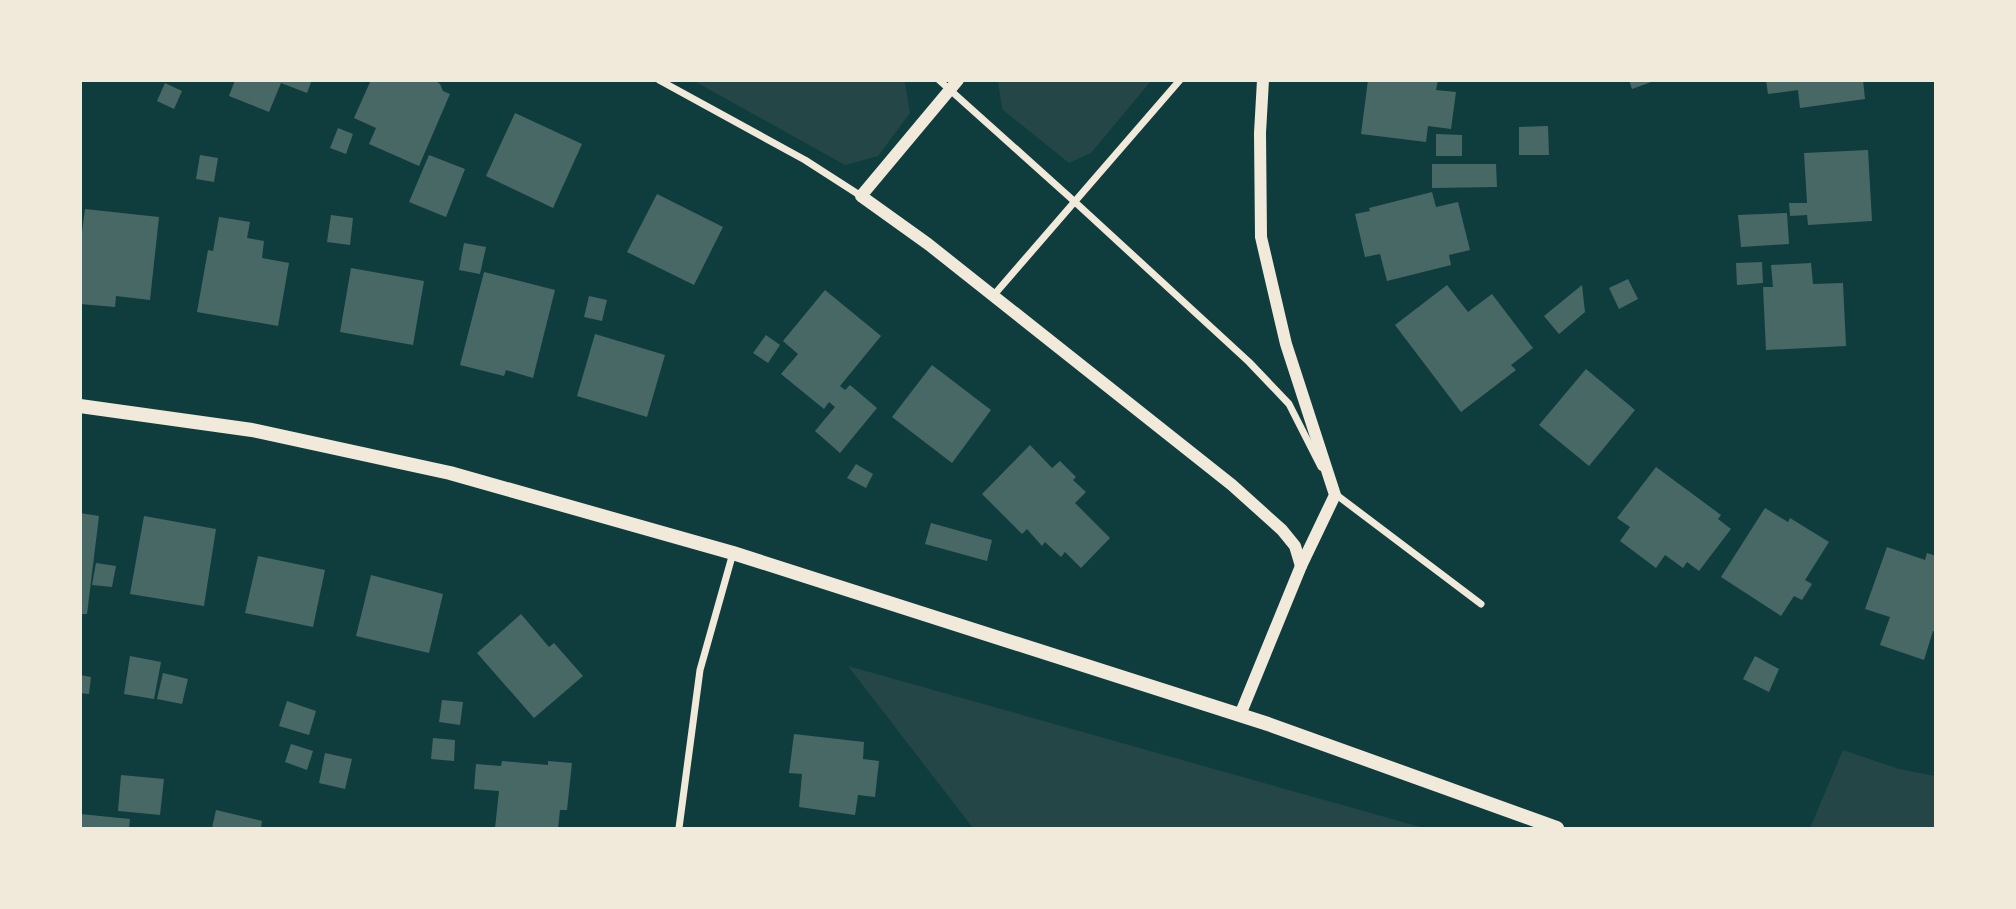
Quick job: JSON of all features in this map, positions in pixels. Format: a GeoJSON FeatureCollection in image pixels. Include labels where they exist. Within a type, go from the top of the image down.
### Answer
{"type":"FeatureCollection","features":[{"type":"Feature","properties":{"kind":"main road"},"geometry":{"type":"LineString","coordinates":[[80,405],[252,430],[450,473],[733,553],[1240,715],[1557,828]]}},
{"type":"Feature","properties":{"kind":"street"},"geometry":{"type":"LineString","coordinates":[[659,80],[805,160],[928,244],[1232,485],[1282,530],[1295,546],[1301,566]]}},
{"type":"Feature","properties":{"kind":"street"},"geometry":{"type":"LineString","coordinates":[[939,80],[954,85],[1075,202],[1248,362],[1289,404],[1335,495],[1482,604]]}},
{"type":"Feature","properties":{"kind":"street"},"geometry":{"type":"LineString","coordinates":[[993,297],[1180,80]]}},
{"type":"Feature","properties":{"kind":"street"},"geometry":{"type":"LineString","coordinates":[[1240,715],[1301,566],[1335,495],[1286,344],[1261,237],[1260,133],[1264,80]]}},
{"type":"Feature","properties":{"kind":"street"},"geometry":{"type":"LineString","coordinates":[[861,196],[954,85]]}},
{"type":"Feature","properties":{"kind":"street"},"geometry":{"type":"LineString","coordinates":[[679,828],[699,670],[733,553]]}},
{"type":"Feature","properties":{"kind":"shaded area"},"geometry":{"type":"Polygon","coordinates":[[[998,80],[1151,81],[1091,153],[1069,163],[1002,109],[998,80]]]}},
{"type":"Feature","properties":{"kind":"shaded area"},"geometry":{"type":"Polygon","coordinates":[[[694,81],[902,81],[905,83],[910,113],[878,156],[845,165],[694,81]]]}},
{"type":"Feature","properties":{"kind":"shaded area"},"geometry":{"type":"Polygon","coordinates":[[[848,666],[1424,828],[973,828],[848,666]]]}},
{"type":"Feature","properties":{"kind":"shaded area"},"geometry":{"type":"Polygon","coordinates":[[[1843,750],[1899,769],[1935,776],[1935,828],[1810,828],[1843,750]]]}},
{"type":"Feature","properties":{"kind":"building"},"geometry":{"type":"Polygon","coordinates":[[[235,80],[312,80],[307,93],[281,83],[269,112],[229,96],[235,80]]]}},
{"type":"Feature","properties":{"kind":"building"},"geometry":{"type":"Polygon","coordinates":[[[371,80],[434,80],[440,84],[443,91],[450,94],[419,166],[369,144],[376,128],[354,118],[371,80]]]}},
{"type":"Feature","properties":{"kind":"building"},"geometry":{"type":"Polygon","coordinates":[[[1368,80],[1438,80],[1436,90],[1456,92],[1451,129],[1428,126],[1426,142],[1361,134],[1368,80]]]}},
{"type":"Feature","properties":{"kind":"building"},"geometry":{"type":"Polygon","coordinates":[[[1629,80],[1654,80],[1654,81],[1632,89],[1629,80]]]}},
{"type":"Feature","properties":{"kind":"building"},"geometry":{"type":"Polygon","coordinates":[[[1766,80],[1863,80],[1865,99],[1800,108],[1798,90],[1768,94],[1766,80]]]}},
{"type":"Feature","properties":{"kind":"building"},"geometry":{"type":"Polygon","coordinates":[[[165,83],[182,91],[174,109],[157,101],[165,83]]]}},
{"type":"Feature","properties":{"kind":"building"},"geometry":{"type":"Polygon","coordinates":[[[515,113],[582,144],[553,208],[486,176],[515,113]]]}},
{"type":"Feature","properties":{"kind":"building"},"geometry":{"type":"Polygon","coordinates":[[[1548,126],[1549,155],[1519,155],[1519,127],[1548,126]]]}},
{"type":"Feature","properties":{"kind":"building"},"geometry":{"type":"Polygon","coordinates":[[[338,128],[353,134],[346,154],[330,148],[338,128]]]}},
{"type":"Feature","properties":{"kind":"building"},"geometry":{"type":"Polygon","coordinates":[[[1436,134],[1462,135],[1462,156],[1436,156],[1436,134]]]}},
{"type":"Feature","properties":{"kind":"building"},"geometry":{"type":"Polygon","coordinates":[[[1868,150],[1872,221],[1808,225],[1807,215],[1790,216],[1789,203],[1807,203],[1804,153],[1868,150]]]}},
{"type":"Feature","properties":{"kind":"building"},"geometry":{"type":"Polygon","coordinates":[[[200,155],[218,158],[214,182],[196,179],[200,155]]]}},
{"type":"Feature","properties":{"kind":"building"},"geometry":{"type":"Polygon","coordinates":[[[429,155],[465,169],[446,217],[409,202],[429,155]]]}},
{"type":"Feature","properties":{"kind":"building"},"geometry":{"type":"Polygon","coordinates":[[[1432,164],[1496,164],[1497,187],[1432,188],[1432,164]]]}},
{"type":"Feature","properties":{"kind":"building"},"geometry":{"type":"Polygon","coordinates":[[[1432,192],[1436,207],[1458,202],[1470,250],[1449,255],[1451,265],[1387,281],[1380,254],[1365,257],[1355,214],[1432,192]]]}},
{"type":"Feature","properties":{"kind":"building"},"geometry":{"type":"Polygon","coordinates":[[[657,194],[723,227],[694,285],[627,252],[657,194]]]}},
{"type":"Feature","properties":{"kind":"building"},"geometry":{"type":"Polygon","coordinates":[[[85,209],[159,217],[150,300],[116,296],[115,307],[80,304],[80,232],[85,209]]]}},
{"type":"Feature","properties":{"kind":"building"},"geometry":{"type":"Polygon","coordinates":[[[1787,213],[1789,244],[1741,247],[1738,215],[1787,213]]]}},
{"type":"Feature","properties":{"kind":"building"},"geometry":{"type":"Polygon","coordinates":[[[331,215],[353,218],[350,245],[327,242],[331,215]]]}},
{"type":"Feature","properties":{"kind":"building"},"geometry":{"type":"Polygon","coordinates":[[[219,217],[250,222],[247,238],[264,241],[262,258],[289,263],[278,326],[197,312],[208,250],[213,251],[219,217]]]}},
{"type":"Feature","properties":{"kind":"building"},"geometry":{"type":"Polygon","coordinates":[[[464,243],[486,247],[480,274],[459,270],[464,243]]]}},
{"type":"Feature","properties":{"kind":"building"},"geometry":{"type":"Polygon","coordinates":[[[1762,262],[1763,283],[1737,285],[1736,263],[1762,262]]]}},
{"type":"Feature","properties":{"kind":"building"},"geometry":{"type":"Polygon","coordinates":[[[1811,263],[1813,284],[1843,283],[1846,346],[1766,350],[1763,287],[1773,287],[1771,265],[1811,263]]]}},
{"type":"Feature","properties":{"kind":"building"},"geometry":{"type":"Polygon","coordinates":[[[351,268],[424,281],[413,345],[340,332],[351,268]]]}},
{"type":"Feature","properties":{"kind":"building"},"geometry":{"type":"Polygon","coordinates":[[[484,272],[555,290],[533,378],[506,370],[504,376],[460,365],[484,272]]]}},
{"type":"Feature","properties":{"kind":"building"},"geometry":{"type":"Polygon","coordinates":[[[1628,279],[1638,299],[1619,309],[1609,288],[1628,279]]]}},
{"type":"Feature","properties":{"kind":"building"},"geometry":{"type":"Polygon","coordinates":[[[1447,285],[1468,312],[1492,294],[1533,348],[1511,365],[1516,370],[1461,412],[1395,325],[1447,285]]]}},
{"type":"Feature","properties":{"kind":"building"},"geometry":{"type":"Polygon","coordinates":[[[1582,285],[1585,312],[1559,334],[1544,316],[1582,285]]]}},
{"type":"Feature","properties":{"kind":"building"},"geometry":{"type":"Polygon","coordinates":[[[825,290],[881,336],[840,386],[845,390],[850,385],[877,408],[840,453],[815,431],[835,407],[829,402],[824,409],[781,374],[798,354],[783,341],[825,290]]]}},
{"type":"Feature","properties":{"kind":"building"},"geometry":{"type":"Polygon","coordinates":[[[589,296],[607,300],[602,321],[584,317],[589,296]]]}},
{"type":"Feature","properties":{"kind":"building"},"geometry":{"type":"Polygon","coordinates":[[[595,334],[665,355],[647,417],[577,396],[595,334]]]}},
{"type":"Feature","properties":{"kind":"building"},"geometry":{"type":"Polygon","coordinates":[[[766,335],[780,345],[768,363],[753,353],[766,335]]]}},
{"type":"Feature","properties":{"kind":"building"},"geometry":{"type":"Polygon","coordinates":[[[932,365],[991,410],[952,463],[892,417],[932,365]]]}},
{"type":"Feature","properties":{"kind":"building"},"geometry":{"type":"Polygon","coordinates":[[[1586,369],[1635,410],[1589,466],[1539,425],[1586,369]]]}},
{"type":"Feature","properties":{"kind":"building"},"geometry":{"type":"Polygon","coordinates":[[[1030,445],[1052,468],[1060,461],[1076,477],[1073,480],[1086,492],[1075,503],[1110,538],[1081,568],[1065,552],[1061,557],[1045,542],[1042,546],[1027,529],[1022,534],[982,494],[1030,445]]]}},
{"type":"Feature","properties":{"kind":"building"},"geometry":{"type":"Polygon","coordinates":[[[856,464],[873,474],[866,488],[847,478],[856,464]]]}},
{"type":"Feature","properties":{"kind":"building"},"geometry":{"type":"Polygon","coordinates":[[[1656,467],[1721,515],[1718,519],[1731,529],[1699,571],[1687,562],[1683,568],[1665,555],[1656,568],[1620,541],[1630,527],[1617,518],[1656,467]]]}},
{"type":"Feature","properties":{"kind":"building"},"geometry":{"type":"Polygon","coordinates":[[[1765,508],[1788,522],[1790,518],[1829,542],[1805,580],[1812,584],[1802,600],[1794,596],[1781,616],[1721,577],[1765,508]]]}},
{"type":"Feature","properties":{"kind":"building"},"geometry":{"type":"Polygon","coordinates":[[[80,513],[99,516],[87,614],[80,614],[80,513]]]}},
{"type":"Feature","properties":{"kind":"building"},"geometry":{"type":"Polygon","coordinates":[[[144,516],[216,529],[204,606],[130,594],[144,516]]]}},
{"type":"Feature","properties":{"kind":"building"},"geometry":{"type":"Polygon","coordinates":[[[931,523],[992,540],[987,561],[925,544],[931,523]]]}},
{"type":"Feature","properties":{"kind":"building"},"geometry":{"type":"Polygon","coordinates":[[[1887,547],[1925,560],[1927,553],[1936,556],[1936,632],[1933,631],[1924,660],[1880,645],[1890,617],[1865,609],[1887,547]]]}},
{"type":"Feature","properties":{"kind":"building"},"geometry":{"type":"Polygon","coordinates":[[[258,556],[325,570],[313,627],[245,613],[258,556]]]}},
{"type":"Feature","properties":{"kind":"building"},"geometry":{"type":"Polygon","coordinates":[[[96,563],[116,566],[112,587],[92,585],[96,563]]]}},
{"type":"Feature","properties":{"kind":"building"},"geometry":{"type":"Polygon","coordinates":[[[371,575],[443,594],[429,653],[356,636],[371,575]]]}},
{"type":"Feature","properties":{"kind":"building"},"geometry":{"type":"Polygon","coordinates":[[[521,614],[549,647],[554,643],[583,676],[534,718],[477,653],[521,614]]]}},
{"type":"Feature","properties":{"kind":"building"},"geometry":{"type":"Polygon","coordinates":[[[130,656],[161,662],[154,699],[124,694],[130,656]]]}},
{"type":"Feature","properties":{"kind":"building"},"geometry":{"type":"Polygon","coordinates":[[[1755,656],[1779,669],[1769,692],[1743,679],[1755,656]]]}},
{"type":"Feature","properties":{"kind":"building"},"geometry":{"type":"Polygon","coordinates":[[[163,673],[188,679],[182,704],[157,699],[163,673]]]}},
{"type":"Feature","properties":{"kind":"building"},"geometry":{"type":"Polygon","coordinates":[[[80,675],[91,677],[89,694],[80,693],[80,675]]]}},
{"type":"Feature","properties":{"kind":"building"},"geometry":{"type":"Polygon","coordinates":[[[442,700],[463,702],[460,725],[439,722],[442,700]]]}},
{"type":"Feature","properties":{"kind":"building"},"geometry":{"type":"Polygon","coordinates":[[[287,701],[316,711],[309,735],[279,726],[287,701]]]}},
{"type":"Feature","properties":{"kind":"building"},"geometry":{"type":"Polygon","coordinates":[[[794,734],[864,742],[863,759],[879,761],[875,797],[858,795],[855,815],[799,807],[802,774],[789,773],[794,734]]]}},
{"type":"Feature","properties":{"kind":"building"},"geometry":{"type":"Polygon","coordinates":[[[433,738],[455,740],[454,761],[431,759],[433,738]]]}},
{"type":"Feature","properties":{"kind":"building"},"geometry":{"type":"Polygon","coordinates":[[[291,744],[313,751],[307,770],[285,762],[291,744]]]}},
{"type":"Feature","properties":{"kind":"building"},"geometry":{"type":"Polygon","coordinates":[[[325,753],[352,759],[345,789],[319,783],[325,753]]]}},
{"type":"Feature","properties":{"kind":"building"},"geometry":{"type":"Polygon","coordinates":[[[502,761],[548,765],[548,761],[572,763],[567,810],[560,810],[558,828],[495,828],[499,791],[474,789],[476,764],[501,766],[502,761]]]}},
{"type":"Feature","properties":{"kind":"building"},"geometry":{"type":"Polygon","coordinates":[[[121,775],[164,779],[160,815],[118,811],[121,775]]]}},
{"type":"Feature","properties":{"kind":"building"},"geometry":{"type":"Polygon","coordinates":[[[216,810],[262,821],[261,828],[212,828],[216,810]]]}},
{"type":"Feature","properties":{"kind":"building"},"geometry":{"type":"Polygon","coordinates":[[[80,814],[130,819],[129,828],[80,828],[80,814]]]}}]}
